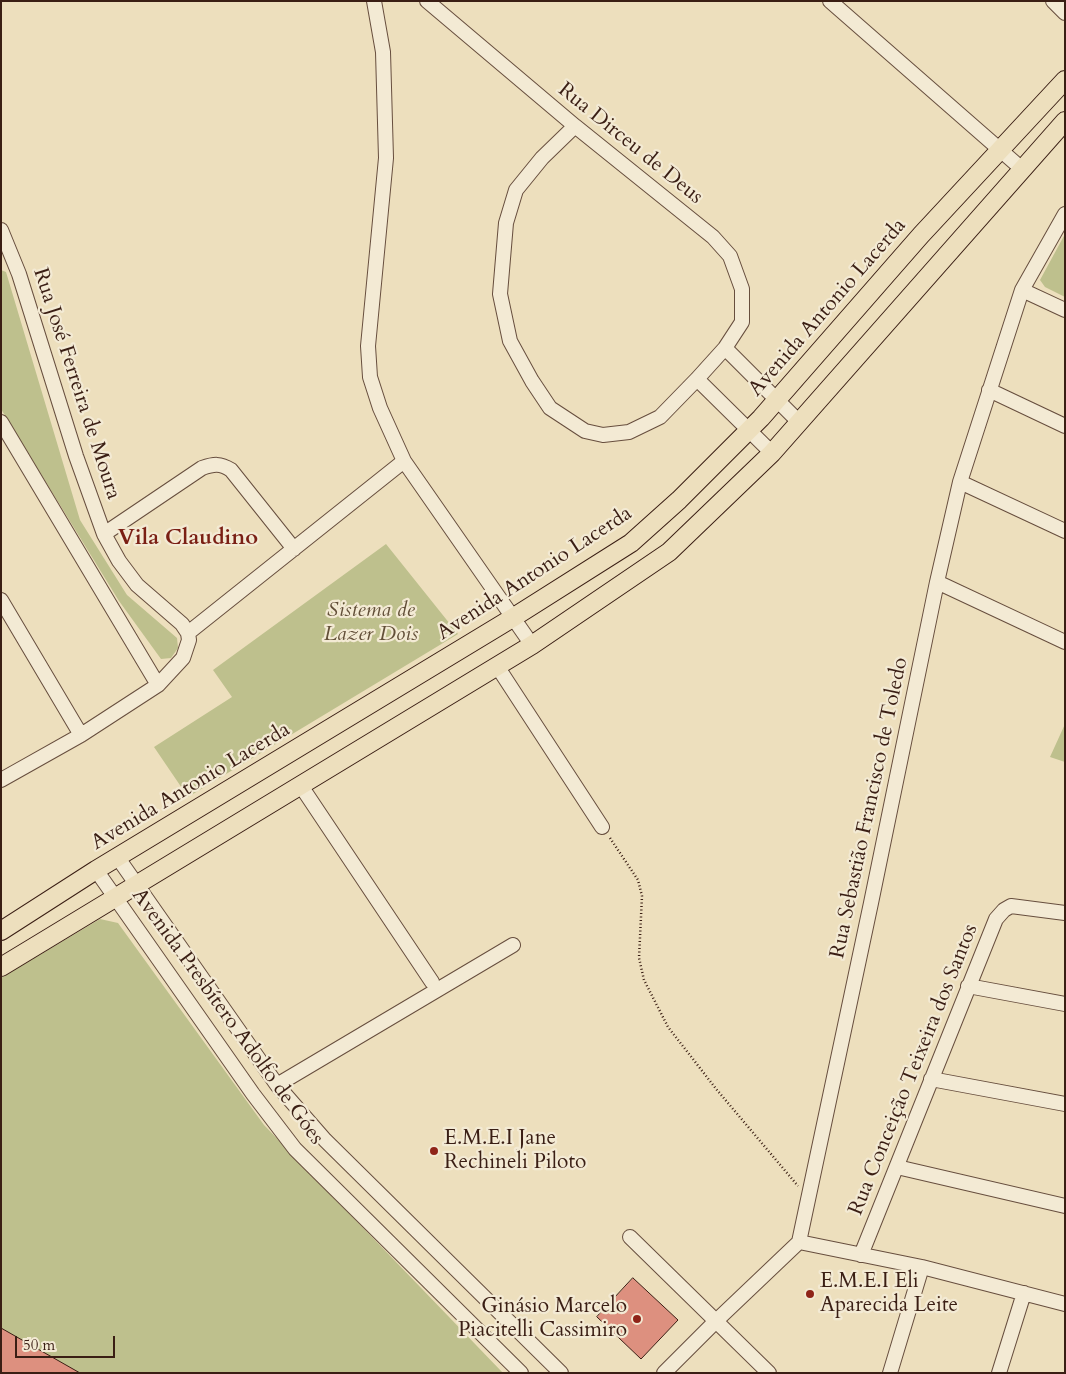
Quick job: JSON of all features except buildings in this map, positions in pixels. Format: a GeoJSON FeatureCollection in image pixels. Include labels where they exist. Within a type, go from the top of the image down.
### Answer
{"type":"FeatureCollection","features":[{"type":"Feature","properties":{"kind":"main road","name":"Avenida Antonio Lacerda"},"geometry":{"type":"LineString","coordinates":[[1,931],[96,870],[514,618],[631,542],[679,500],[777,401],[921,235],[1065,80]]}},
{"type":"Feature","properties":{"kind":"main road"},"geometry":{"type":"LineString","coordinates":[[1,967],[532,645],[669,552],[772,452],[1065,121]]}},
{"type":"Feature","properties":{"kind":"street"},"geometry":{"type":"LineString","coordinates":[[374,1],[383,52],[386,158],[368,346],[370,377],[380,408],[404,461],[532,645]]}},
{"type":"Feature","properties":{"kind":"street","name":"Rua Dirceu de Deus"},"geometry":{"type":"LineString","coordinates":[[427,1],[575,126],[713,237],[730,256],[742,289],[742,322],[725,348],[660,417],[629,432],[603,435],[585,432],[550,408],[510,342],[500,294],[506,223],[516,190],[542,158],[575,126]]}},
{"type":"Feature","properties":{"kind":"street"},"geometry":{"type":"LineString","coordinates":[[830,1],[1022,169]]}},
{"type":"Feature","properties":{"kind":"street"},"geometry":{"type":"LineString","coordinates":[[1053,1],[1065,13]]}},
{"type":"Feature","properties":{"kind":"street","name":"Rua Sebastião Francisco de Toledo"},"geometry":{"type":"LineString","coordinates":[[799,1242],[872,904],[937,582],[960,482],[1022,290],[1065,214]]}},
{"type":"Feature","properties":{"kind":"street","name":"Rua José Ferreira de Moura"},"geometry":{"type":"LineString","coordinates":[[1,230],[19,274],[76,456],[104,534],[119,561],[138,585],[173,616],[189,636]]}},
{"type":"Feature","properties":{"kind":"street"},"geometry":{"type":"LineString","coordinates":[[1022,290],[1065,310]]}},
{"type":"Feature","properties":{"kind":"street"},"geometry":{"type":"LineString","coordinates":[[725,348],[799,422]]}},
{"type":"Feature","properties":{"kind":"street"},"geometry":{"type":"LineString","coordinates":[[697,379],[772,452]]}},
{"type":"Feature","properties":{"kind":"street"},"geometry":{"type":"LineString","coordinates":[[989,390],[1065,426]]}},
{"type":"Feature","properties":{"kind":"street"},"geometry":{"type":"LineString","coordinates":[[1,422],[158,685]]}},
{"type":"Feature","properties":{"kind":"street"},"geometry":{"type":"LineString","coordinates":[[1,780],[81,735],[158,685],[184,658],[189,636],[404,461]]}},
{"type":"Feature","properties":{"kind":"street"},"geometry":{"type":"LineString","coordinates":[[104,534],[202,468],[214,464],[222,465],[231,470],[294,550]]}},
{"type":"Feature","properties":{"kind":"street"},"geometry":{"type":"LineString","coordinates":[[960,482],[1065,531]]}},
{"type":"Feature","properties":{"kind":"street"},"geometry":{"type":"LineString","coordinates":[[937,582],[1065,642]]}},
{"type":"Feature","properties":{"kind":"street"},"geometry":{"type":"LineString","coordinates":[[1,600],[81,735]]}},
{"type":"Feature","properties":{"kind":"street"},"geometry":{"type":"LineString","coordinates":[[497,666],[602,827]]}},
{"type":"Feature","properties":{"kind":"street"},"geometry":{"type":"LineString","coordinates":[[300,786],[432,982]]}},
{"type":"Feature","properties":{"kind":"street","name":"Avenida Presbítero Adolfo de Góes"},"geometry":{"type":"LineString","coordinates":[[118,858],[277,1085],[325,1140],[561,1373]]}},
{"type":"Feature","properties":{"kind":"street","name":"Avenida Presbítero Adolfo de Góes"},"geometry":{"type":"LineString","coordinates":[[96,870],[252,1094],[295,1149],[521,1373]]}},
{"type":"Feature","properties":{"kind":"street","name":"Rua Conceição Teixeira dos Santos"},"geometry":{"type":"LineString","coordinates":[[861,1255],[996,919],[1004,910],[1011,906],[1065,913]]}},
{"type":"Feature","properties":{"kind":"street"},"geometry":{"type":"LineString","coordinates":[[277,1085],[513,945]]}},
{"type":"Feature","properties":{"kind":"street"},"geometry":{"type":"LineString","coordinates":[[968,986],[1065,1004]]}},
{"type":"Feature","properties":{"kind":"street"},"geometry":{"type":"LineString","coordinates":[[931,1079],[1065,1104]]}},
{"type":"Feature","properties":{"kind":"street"},"geometry":{"type":"LineString","coordinates":[[897,1167],[1065,1206]]}},
{"type":"Feature","properties":{"kind":"street"},"geometry":{"type":"LineString","coordinates":[[630,1237],[769,1373]]}},
{"type":"Feature","properties":{"kind":"street"},"geometry":{"type":"LineString","coordinates":[[664,1373],[799,1242],[922,1267],[1065,1304]]}},
{"type":"Feature","properties":{"kind":"street"},"geometry":{"type":"LineString","coordinates":[[890,1373],[922,1267]]}},
{"type":"Feature","properties":{"kind":"street"},"geometry":{"type":"LineString","coordinates":[[999,1373],[1024,1293]]}},
{"type":"Feature","properties":{"kind":"path"},"geometry":{"type":"LineString","coordinates":[[602,827],[638,880],[642,896],[639,958],[644,980],[668,1027],[716,1090],[808,1198]]}},
{"type":"Feature","properties":{"kind":"green space"},"geometry":{"type":"Polygon","coordinates":[[[1065,234],[1065,297],[1045,287],[1040,280],[1065,234]]]}},
{"type":"Feature","properties":{"kind":"green space"},"geometry":{"type":"Polygon","coordinates":[[[1,270],[6,272],[80,520],[127,595],[177,638],[178,648],[171,658],[161,659],[119,601],[1,409],[1,270]]]}},
{"type":"Feature","properties":{"kind":"green space","name":"Sistema de Lazer Dois"},"geometry":{"type":"Polygon","coordinates":[[[386,544],[458,634],[188,797],[154,747],[232,697],[213,670],[386,544]]]}},
{"type":"Feature","properties":{"kind":"green space"},"geometry":{"type":"Polygon","coordinates":[[[1065,724],[1065,762],[1050,757],[1065,724]]]}},
{"type":"Feature","properties":{"kind":"green space"},"geometry":{"type":"Polygon","coordinates":[[[100,919],[118,923],[264,1125],[503,1373],[1,1373],[1,978],[100,919]]]}},
{"type":"Feature","properties":{"kind":"place","name":"E.M.E.I Jane Rechineli Piloto"},"geometry":{"type":"Point","coordinates":[434,1151]}},
{"type":"Feature","properties":{"kind":"place","name":"E.M.E.I Eli Aparecida Leite"},"geometry":{"type":"Point","coordinates":[810,1294]}},
{"type":"Feature","properties":{"kind":"place","name":"Ginásio Marcelo Piacitelli Cassimiro"},"geometry":{"type":"Point","coordinates":[637,1319]}},
{"type":"Feature","properties":{"kind":"district","name":"Vila Claudino"},"geometry":{"type":"Point","coordinates":[188,539]}}]}
